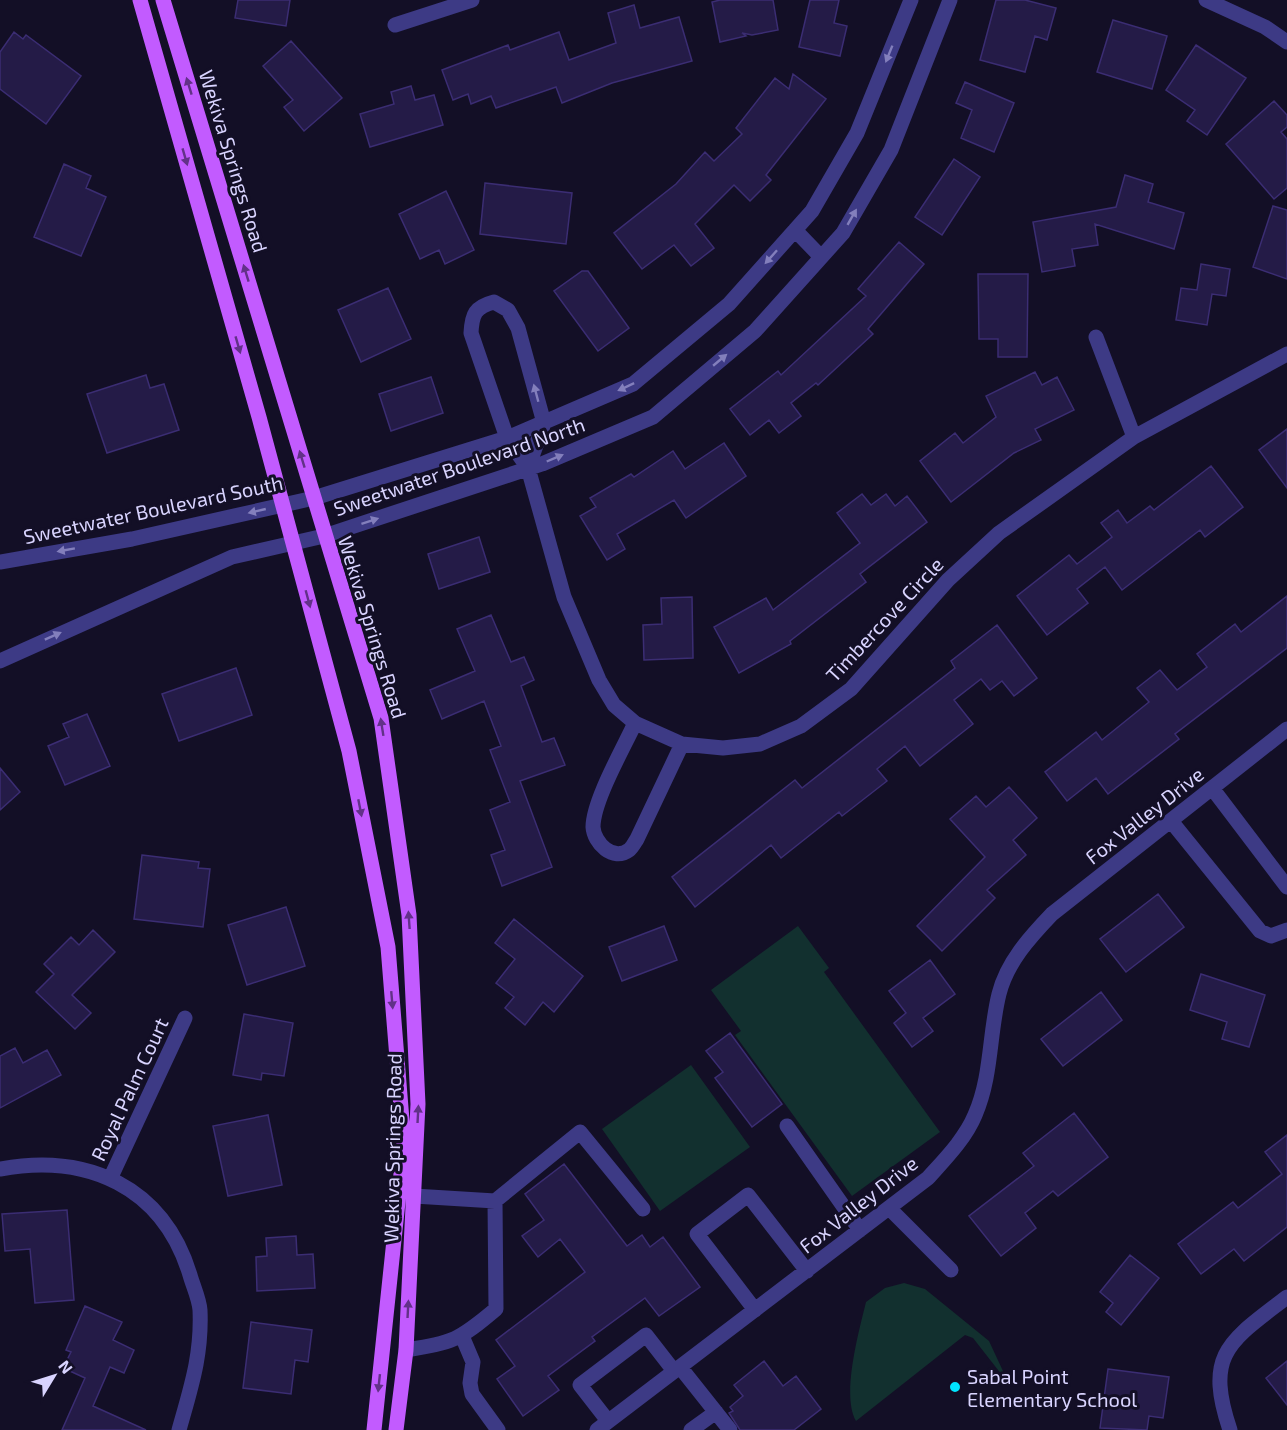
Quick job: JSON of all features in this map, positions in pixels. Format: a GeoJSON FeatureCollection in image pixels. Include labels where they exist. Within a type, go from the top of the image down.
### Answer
{"type":"FeatureCollection","features":[{"type":"Feature","properties":{"kind":"main road","name":"Wekiva Springs Road"},"geometry":{"type":"LineString","coordinates":[[140,0],[283,505],[349,751],[387,946],[404,1145],[374,1430]]}},
{"type":"Feature","properties":{"kind":"main road","name":"Wekiva Springs Road"},"geometry":{"type":"LineString","coordinates":[[163,0],[381,718],[409,915],[418,1104],[406,1350],[396,1430]]}},
{"type":"Feature","properties":{"kind":"street"},"geometry":{"type":"LineString","coordinates":[[395,25],[472,0]]}},
{"type":"Feature","properties":{"kind":"street","name":"Sweetwater Boulevard North"},"geometry":{"type":"LineString","coordinates":[[314,498],[507,438],[633,384],[729,304],[812,211],[858,133],[911,0]]}},
{"type":"Feature","properties":{"kind":"street","name":"Sweetwater Boulevard North"},"geometry":{"type":"LineString","coordinates":[[293,542],[324,536],[528,468],[653,417],[755,331],[843,233],[891,150],[950,0]]}},
{"type":"Feature","properties":{"kind":"street"},"geometry":{"type":"LineString","coordinates":[[1206,0],[1265,27],[1287,42]]}},
{"type":"Feature","properties":{"kind":"street"},"geometry":{"type":"LineString","coordinates":[[795,230],[821,257]]}},
{"type":"Feature","properties":{"kind":"street","name":"Timbercove Circle"},"geometry":{"type":"LineString","coordinates":[[544,423],[518,328],[508,310],[494,302],[480,306],[472,315],[471,333],[507,438],[528,468],[564,597],[599,680],[614,705],[634,723],[682,744],[723,748],[760,744],[801,726],[851,689],[948,580],[999,533],[1134,437],[1287,354]]}},
{"type":"Feature","properties":{"kind":"street"},"geometry":{"type":"LineString","coordinates":[[1096,337],[1134,437]]}},
{"type":"Feature","properties":{"kind":"street"},"geometry":{"type":"LineString","coordinates":[[528,468],[544,423]]}},
{"type":"Feature","properties":{"kind":"street","name":"Sweetwater Boulevard South"},"geometry":{"type":"LineString","coordinates":[[0,562],[132,539],[314,498]]}},
{"type":"Feature","properties":{"kind":"street"},"geometry":{"type":"LineString","coordinates":[[0,661],[232,557],[293,542]]}},
{"type":"Feature","properties":{"kind":"street"},"geometry":{"type":"LineString","coordinates":[[634,723],[597,805],[593,828],[598,842],[607,851],[618,855],[628,851],[637,839],[682,744]]}},
{"type":"Feature","properties":{"kind":"street","name":"Fox Valley Drive"},"geometry":{"type":"LineString","coordinates":[[602,1426],[928,1178],[954,1148],[975,1116],[990,1065],[999,993],[1023,944],[1052,915],[1287,729]]}},
{"type":"Feature","properties":{"kind":"street"},"geometry":{"type":"LineString","coordinates":[[1212,789],[1287,887]]}},
{"type":"Feature","properties":{"kind":"street"},"geometry":{"type":"LineString","coordinates":[[1171,821],[1260,931],[1271,936],[1287,930]]}},
{"type":"Feature","properties":{"kind":"street","name":"Royal Palm Court"},"geometry":{"type":"LineString","coordinates":[[110,1179],[185,1018]]}},
{"type":"Feature","properties":{"kind":"street"},"geometry":{"type":"LineString","coordinates":[[787,1126],[860,1230]]}},
{"type":"Feature","properties":{"kind":"street"},"geometry":{"type":"LineString","coordinates":[[414,1196],[495,1201],[580,1132],[643,1209]]}},
{"type":"Feature","properties":{"kind":"street"},"geometry":{"type":"LineString","coordinates":[[0,1169],[28,1164],[68,1165],[110,1179],[142,1198],[163,1218],[184,1254],[200,1307],[199,1360],[179,1430]]}},
{"type":"Feature","properties":{"kind":"street"},"geometry":{"type":"LineString","coordinates":[[755,1310],[697,1234],[748,1195],[807,1270]]}},
{"type":"Feature","properties":{"kind":"street"},"geometry":{"type":"LineString","coordinates":[[406,1350],[452,1342],[496,1309],[495,1201]]}},
{"type":"Feature","properties":{"kind":"street"},"geometry":{"type":"LineString","coordinates":[[889,1208],[951,1270]]}},
{"type":"Feature","properties":{"kind":"street"},"geometry":{"type":"LineString","coordinates":[[1230,1430],[1219,1398],[1220,1372],[1226,1352],[1242,1331],[1287,1296]]}},
{"type":"Feature","properties":{"kind":"street"},"geometry":{"type":"LineString","coordinates":[[602,1426],[580,1385],[646,1335],[716,1412],[729,1430]]}},
{"type":"Feature","properties":{"kind":"street"},"geometry":{"type":"LineString","coordinates":[[462,1336],[473,1362],[470,1383],[472,1394],[498,1430]]}},
{"type":"Feature","properties":{"kind":"street"},"geometry":{"type":"LineString","coordinates":[[691,1430],[716,1412]]}},
{"type":"Feature","properties":{"kind":"green space"},"geometry":{"type":"Polygon","coordinates":[[[798,926],[829,968],[824,972],[940,1132],[852,1196],[735,1035],[741,1031],[711,990],[798,926]]]}},
{"type":"Feature","properties":{"kind":"green space"},"geometry":{"type":"Polygon","coordinates":[[[691,1065],[750,1147],[660,1211],[602,1129],[691,1065]]]}},
{"type":"Feature","properties":{"kind":"green space"},"geometry":{"type":"Polygon","coordinates":[[[904,1283],[925,1289],[989,1341],[1009,1384],[973,1338],[965,1335],[856,1421],[850,1396],[851,1380],[866,1302],[885,1288],[904,1283]]]}},
{"type":"Feature","properties":{"kind":"building"},"geometry":{"type":"Polygon","coordinates":[[[238,0],[290,0],[286,26],[235,18],[238,0]]]}},
{"type":"Feature","properties":{"kind":"building"},"geometry":{"type":"Polygon","coordinates":[[[773,0],[778,30],[752,35],[742,33],[746,36],[720,42],[712,2],[773,0]]]}},
{"type":"Feature","properties":{"kind":"building"},"geometry":{"type":"Polygon","coordinates":[[[810,0],[839,0],[834,23],[847,26],[840,56],[799,47],[810,0]]]}},
{"type":"Feature","properties":{"kind":"building"},"geometry":{"type":"Polygon","coordinates":[[[996,0],[1025,0],[1056,8],[1047,40],[1035,36],[1025,72],[980,60],[996,0]]]}},
{"type":"Feature","properties":{"kind":"building"},"geometry":{"type":"Polygon","coordinates":[[[634,5],[640,28],[679,17],[692,61],[612,83],[562,103],[556,87],[496,108],[491,96],[471,104],[468,94],[453,100],[442,70],[508,45],[510,50],[559,32],[569,60],[616,43],[608,13],[634,5]]]}},
{"type":"Feature","properties":{"kind":"building"},"geometry":{"type":"Polygon","coordinates":[[[1113,20],[1167,36],[1152,89],[1097,72],[1113,20]]]}},
{"type":"Feature","properties":{"kind":"building"},"geometry":{"type":"Polygon","coordinates":[[[14,32],[23,39],[26,35],[81,76],[46,124],[0,89],[0,52],[14,32]]]}},
{"type":"Feature","properties":{"kind":"building"},"geometry":{"type":"Polygon","coordinates":[[[291,41],[342,98],[304,131],[284,107],[293,100],[263,66],[291,41]]]}},
{"type":"Feature","properties":{"kind":"building"},"geometry":{"type":"Polygon","coordinates":[[[1196,45],[1246,78],[1207,135],[1187,121],[1195,110],[1166,90],[1196,45]]]}},
{"type":"Feature","properties":{"kind":"building"},"geometry":{"type":"Polygon","coordinates":[[[793,74],[826,99],[766,175],[771,180],[750,201],[734,185],[695,224],[714,248],[691,266],[674,245],[642,269],[614,233],[676,184],[705,152],[714,161],[742,134],[736,128],[775,78],[789,89],[793,74]]]}},
{"type":"Feature","properties":{"kind":"building"},"geometry":{"type":"Polygon","coordinates":[[[965,82],[1014,103],[994,152],[961,138],[972,110],[956,103],[965,82]]]}},
{"type":"Feature","properties":{"kind":"building"},"geometry":{"type":"Polygon","coordinates":[[[411,86],[415,100],[434,95],[443,125],[370,147],[360,114],[394,104],[391,92],[411,86]]]}},
{"type":"Feature","properties":{"kind":"building"},"geometry":{"type":"Polygon","coordinates":[[[1274,101],[1287,115],[1287,127],[1281,132],[1287,139],[1287,188],[1274,199],[1226,144],[1274,101]]]}},
{"type":"Feature","properties":{"kind":"building"},"geometry":{"type":"Polygon","coordinates":[[[954,159],[980,177],[942,235],[915,217],[954,159]]]}},
{"type":"Feature","properties":{"kind":"building"},"geometry":{"type":"Polygon","coordinates":[[[64,164],[91,176],[86,188],[106,197],[81,256],[34,237],[64,164]]]}},
{"type":"Feature","properties":{"kind":"building"},"geometry":{"type":"Polygon","coordinates":[[[1125,175],[1153,184],[1148,202],[1184,213],[1174,249],[1095,224],[1098,245],[1072,249],[1075,266],[1042,272],[1033,222],[1116,207],[1125,175]]]}},
{"type":"Feature","properties":{"kind":"building"},"geometry":{"type":"Polygon","coordinates":[[[485,183],[572,193],[566,244],[480,234],[485,183]]]}},
{"type":"Feature","properties":{"kind":"building"},"geometry":{"type":"Polygon","coordinates":[[[446,191],[474,250],[445,264],[439,250],[420,259],[399,214],[446,191]]]}},
{"type":"Feature","properties":{"kind":"building"},"geometry":{"type":"Polygon","coordinates":[[[1273,206],[1287,210],[1287,279],[1253,267],[1273,206]]]}},
{"type":"Feature","properties":{"kind":"building"},"geometry":{"type":"Polygon","coordinates":[[[899,242],[924,264],[868,329],[873,334],[818,385],[816,383],[791,403],[801,416],[779,433],[769,420],[750,435],[730,409],[778,371],[781,375],[866,296],[858,289],[899,242]]]}},
{"type":"Feature","properties":{"kind":"building"},"geometry":{"type":"Polygon","coordinates":[[[1201,264],[1230,269],[1226,296],[1212,294],[1207,325],[1176,320],[1181,288],[1197,290],[1201,264]]]}},
{"type":"Feature","properties":{"kind":"building"},"geometry":{"type":"Polygon","coordinates":[[[582,271],[588,271],[629,328],[598,351],[554,291],[582,271]]]}},
{"type":"Feature","properties":{"kind":"building"},"geometry":{"type":"Polygon","coordinates":[[[978,274],[1028,274],[1027,357],[998,357],[998,339],[979,339],[978,274]]]}},
{"type":"Feature","properties":{"kind":"building"},"geometry":{"type":"Polygon","coordinates":[[[388,288],[411,339],[361,362],[338,310],[388,288]]]}},
{"type":"Feature","properties":{"kind":"building"},"geometry":{"type":"Polygon","coordinates":[[[1035,372],[1042,385],[1057,377],[1074,410],[1035,429],[1041,440],[1014,453],[951,502],[920,461],[955,433],[963,443],[996,417],[986,396],[1035,372]]]}},
{"type":"Feature","properties":{"kind":"building"},"geometry":{"type":"Polygon","coordinates":[[[146,375],[150,388],[164,384],[179,430],[107,453],[87,394],[146,375]]]}},
{"type":"Feature","properties":{"kind":"building"},"geometry":{"type":"Polygon","coordinates":[[[431,377],[443,413],[391,431],[379,394],[431,377]]]}},
{"type":"Feature","properties":{"kind":"building"},"geometry":{"type":"Polygon","coordinates":[[[1287,429],[1287,488],[1259,450],[1287,429]]]}},
{"type":"Feature","properties":{"kind":"building"},"geometry":{"type":"Polygon","coordinates":[[[724,443],[746,476],[686,518],[674,500],[617,534],[625,549],[607,560],[580,516],[596,507],[590,498],[631,474],[634,477],[673,451],[685,469],[724,443]]]}},
{"type":"Feature","properties":{"kind":"building"},"geometry":{"type":"Polygon","coordinates":[[[1211,466],[1243,507],[1205,537],[1200,530],[1122,590],[1105,567],[1077,589],[1088,603],[1047,635],[1017,596],[1069,555],[1077,564],[1112,537],[1101,523],[1118,510],[1127,523],[1150,506],[1154,510],[1211,466]]]}},
{"type":"Feature","properties":{"kind":"building"},"geometry":{"type":"Polygon","coordinates":[[[862,494],[871,505],[886,494],[895,506],[907,496],[927,522],[860,574],[866,582],[790,641],[791,644],[739,673],[714,627],[766,598],[773,610],[860,543],[837,513],[862,494]]]}},
{"type":"Feature","properties":{"kind":"building"},"geometry":{"type":"Polygon","coordinates":[[[479,537],[490,572],[439,589],[428,554],[479,537]]]}},
{"type":"Feature","properties":{"kind":"building"},"geometry":{"type":"Polygon","coordinates":[[[1287,596],[1287,648],[1175,734],[1179,739],[1108,794],[1096,778],[1067,801],[1045,772],[1096,732],[1102,740],[1149,702],[1137,688],[1160,670],[1177,690],[1207,667],[1197,654],[1235,624],[1241,632],[1287,596]]]}},
{"type":"Feature","properties":{"kind":"building"},"geometry":{"type":"Polygon","coordinates":[[[692,597],[693,658],[644,660],[643,625],[662,624],[661,598],[692,597]]]}},
{"type":"Feature","properties":{"kind":"building"},"geometry":{"type":"Polygon","coordinates":[[[491,615],[511,662],[524,657],[534,680],[521,686],[542,742],[554,738],[565,765],[520,781],[552,867],[502,886],[491,855],[505,850],[490,810],[510,802],[490,750],[501,746],[484,701],[442,719],[430,690],[475,671],[457,629],[491,615]]]}},
{"type":"Feature","properties":{"kind":"building"},"geometry":{"type":"Polygon","coordinates":[[[997,625],[1037,678],[1014,696],[1002,681],[990,690],[981,679],[954,700],[973,724],[920,766],[905,746],[877,769],[887,781],[842,816],[839,812],[781,858],[771,845],[695,907],[672,877],[795,780],[802,788],[955,668],[951,661],[997,625]]]}},
{"type":"Feature","properties":{"kind":"building"},"geometry":{"type":"Polygon","coordinates":[[[236,668],[252,715],[179,741],[162,694],[236,668]]]}},
{"type":"Feature","properties":{"kind":"building"},"geometry":{"type":"Polygon","coordinates":[[[87,714],[110,766],[65,785],[48,746],[69,737],[63,724],[87,714]]]}},
{"type":"Feature","properties":{"kind":"building"},"geometry":{"type":"Polygon","coordinates":[[[0,768],[20,792],[0,810],[0,768]]]}},
{"type":"Feature","properties":{"kind":"building"},"geometry":{"type":"Polygon","coordinates":[[[1009,787],[1037,818],[1013,840],[1026,855],[987,890],[995,898],[942,951],[917,926],[985,857],[950,819],[976,796],[986,807],[1009,787]]]}},
{"type":"Feature","properties":{"kind":"building"},"geometry":{"type":"Polygon","coordinates":[[[142,855],[199,862],[198,868],[210,869],[203,927],[134,919],[142,855]]]}},
{"type":"Feature","properties":{"kind":"building"},"geometry":{"type":"Polygon","coordinates":[[[1158,894],[1184,927],[1126,972],[1100,939],[1158,894]]]}},
{"type":"Feature","properties":{"kind":"building"},"geometry":{"type":"Polygon","coordinates":[[[286,907],[305,966],[247,985],[228,925],[286,907]]]}},
{"type":"Feature","properties":{"kind":"building"},"geometry":{"type":"Polygon","coordinates":[[[514,919],[583,976],[554,1012],[543,1002],[525,1025],[505,1008],[514,997],[496,983],[515,959],[495,943],[514,919]]]}},
{"type":"Feature","properties":{"kind":"building"},"geometry":{"type":"Polygon","coordinates":[[[664,926],[677,960],[622,981],[609,947],[664,926]]]}},
{"type":"Feature","properties":{"kind":"building"},"geometry":{"type":"Polygon","coordinates":[[[93,930],[115,952],[72,995],[91,1013],[75,1029],[36,992],[54,974],[44,964],[71,937],[79,945],[93,930]]]}},
{"type":"Feature","properties":{"kind":"building"},"geometry":{"type":"Polygon","coordinates":[[[930,960],[955,994],[923,1018],[933,1031],[912,1047],[894,1023],[906,1013],[889,991],[930,960]]]}},
{"type":"Feature","properties":{"kind":"building"},"geometry":{"type":"Polygon","coordinates":[[[1201,974],[1265,995],[1249,1047],[1222,1039],[1227,1022],[1190,1010],[1201,974]]]}},
{"type":"Feature","properties":{"kind":"building"},"geometry":{"type":"Polygon","coordinates":[[[1101,992],[1122,1020],[1063,1066],[1041,1039],[1101,992]]]}},
{"type":"Feature","properties":{"kind":"building"},"geometry":{"type":"Polygon","coordinates":[[[244,1014],[293,1023],[284,1076],[262,1073],[261,1080],[233,1075],[244,1014]]]}},
{"type":"Feature","properties":{"kind":"building"},"geometry":{"type":"Polygon","coordinates":[[[730,1033],[782,1104],[752,1127],[715,1078],[723,1072],[706,1051],[730,1033]]]}},
{"type":"Feature","properties":{"kind":"building"},"geometry":{"type":"Polygon","coordinates":[[[15,1048],[23,1063],[47,1050],[61,1075],[0,1108],[0,1056],[15,1048]]]}},
{"type":"Feature","properties":{"kind":"building"},"geometry":{"type":"Polygon","coordinates":[[[1074,1113],[1108,1157],[1058,1196],[1053,1191],[1025,1213],[1036,1228],[1001,1256],[969,1216],[1034,1166],[1023,1153],[1074,1113]]]}},
{"type":"Feature","properties":{"kind":"building"},"geometry":{"type":"Polygon","coordinates":[[[268,1115],[282,1185],[228,1196],[213,1126],[268,1115]]]}},
{"type":"Feature","properties":{"kind":"building"},"geometry":{"type":"Polygon","coordinates":[[[1287,1135],[1287,1227],[1244,1261],[1234,1249],[1201,1274],[1178,1244],[1233,1202],[1238,1208],[1282,1174],[1265,1152],[1287,1135]]]}},
{"type":"Feature","properties":{"kind":"building"},"geometry":{"type":"Polygon","coordinates":[[[564,1164],[627,1246],[642,1235],[650,1247],[663,1237],[700,1287],[659,1316],[645,1298],[592,1337],[595,1341],[548,1376],[559,1390],[523,1416],[497,1379],[515,1366],[496,1340],[585,1272],[560,1239],[538,1257],[522,1236],[544,1220],[525,1194],[564,1164]]]}},
{"type":"Feature","properties":{"kind":"building"},"geometry":{"type":"Polygon","coordinates":[[[67,1210],[74,1300],[35,1303],[30,1249],[5,1251],[2,1214],[67,1210]]]}},
{"type":"Feature","properties":{"kind":"building"},"geometry":{"type":"Polygon","coordinates":[[[296,1236],[297,1255],[313,1254],[315,1288],[257,1291],[256,1257],[267,1256],[266,1238],[296,1236]]]}},
{"type":"Feature","properties":{"kind":"building"},"geometry":{"type":"Polygon","coordinates":[[[1130,1255],[1159,1278],[1121,1325],[1106,1312],[1113,1303],[1100,1292],[1130,1255]]]}},
{"type":"Feature","properties":{"kind":"building"},"geometry":{"type":"Polygon","coordinates":[[[85,1306],[122,1322],[113,1340],[134,1350],[124,1373],[110,1367],[93,1406],[146,1430],[62,1430],[85,1378],[63,1368],[71,1352],[66,1350],[85,1306]]]}},
{"type":"Feature","properties":{"kind":"building"},"geometry":{"type":"Polygon","coordinates":[[[251,1322],[312,1330],[308,1362],[295,1360],[291,1394],[243,1388],[251,1322]]]}},
{"type":"Feature","properties":{"kind":"building"},"geometry":{"type":"Polygon","coordinates":[[[764,1361],[783,1386],[796,1376],[821,1409],[794,1430],[740,1430],[729,1413],[733,1411],[730,1407],[743,1396],[734,1385],[764,1361]]]}},
{"type":"Feature","properties":{"kind":"building"},"geometry":{"type":"Polygon","coordinates":[[[1287,1361],[1287,1405],[1266,1378],[1287,1361]]]}},
{"type":"Feature","properties":{"kind":"building"},"geometry":{"type":"Polygon","coordinates":[[[1108,1369],[1169,1377],[1163,1418],[1149,1416],[1147,1430],[1100,1428],[1108,1369]]]}},
{"type":"Feature","properties":{"kind":"place","name":"Sabal Point Elementary School"},"geometry":{"type":"Point","coordinates":[955,1387]}}]}
